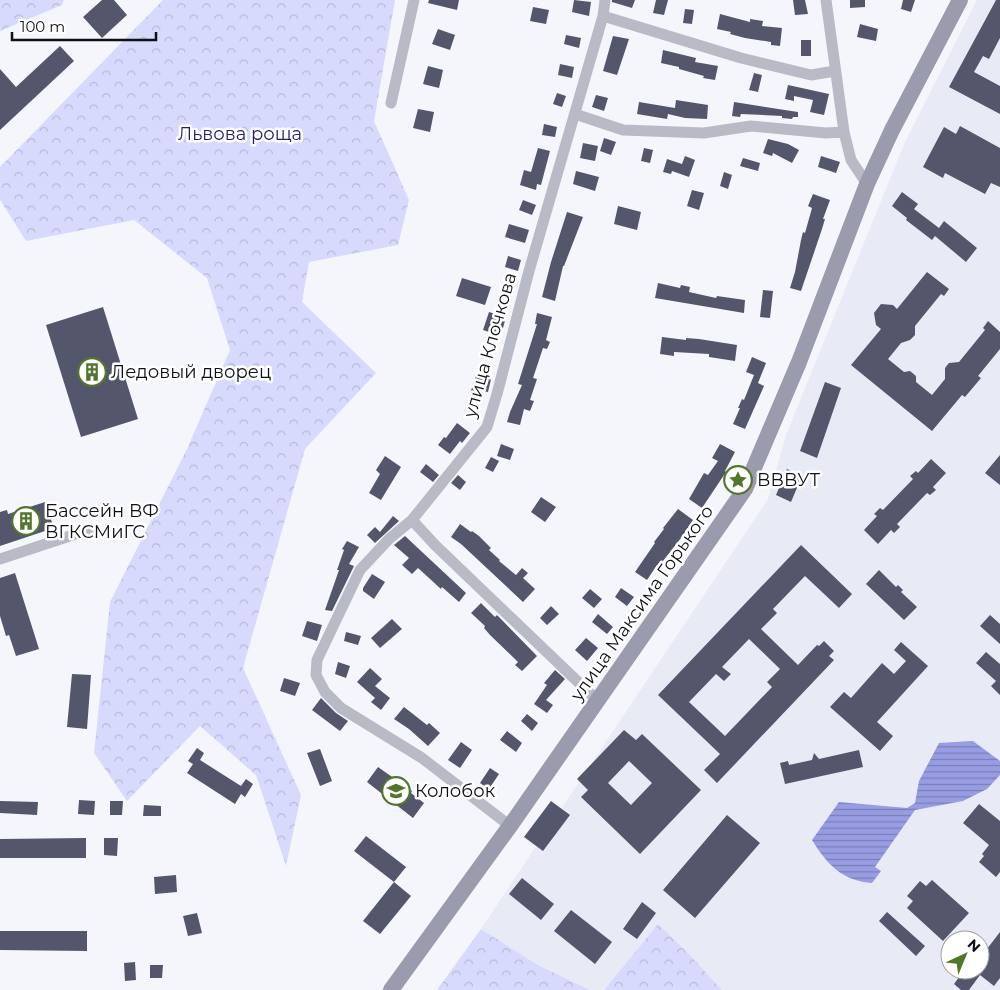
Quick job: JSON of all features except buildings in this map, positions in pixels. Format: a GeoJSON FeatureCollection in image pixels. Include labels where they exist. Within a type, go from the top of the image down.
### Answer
{"type":"FeatureCollection","features":[{"type":"Feature","properties":{"kind":"main road","name":"улица Максима Горького"},"geometry":{"type":"LineString","coordinates":[[391,990],[510,826],[745,489],[799,362],[867,184],[892,130],[960,0]]}},
{"type":"Feature","properties":{"kind":"street"},"geometry":{"type":"LineString","coordinates":[[391,103],[414,0]]}},
{"type":"Feature","properties":{"kind":"street","name":"улица Клочкова"},"geometry":{"type":"LineString","coordinates":[[510,826],[422,758],[341,708],[325,692],[316,675],[317,660],[360,570],[389,539],[412,520],[487,427],[529,271],[603,16],[605,0]]}},
{"type":"Feature","properties":{"kind":"street"},"geometry":{"type":"LineString","coordinates":[[826,0],[844,132],[852,160],[867,184]]}},
{"type":"Feature","properties":{"kind":"street"},"geometry":{"type":"LineString","coordinates":[[603,16],[741,58],[811,75],[835,71]]}},
{"type":"Feature","properties":{"kind":"street"},"geometry":{"type":"LineString","coordinates":[[575,114],[623,130],[704,133],[752,126],[826,133],[844,132]]}},
{"type":"Feature","properties":{"kind":"street"},"geometry":{"type":"LineString","coordinates":[[412,520],[435,545],[598,701]]}},
{"type":"Feature","properties":{"kind":"street"},"geometry":{"type":"LineString","coordinates":[[0,559],[91,529]]}},
{"type":"Feature","properties":{"kind":"shaded area"},"geometry":{"type":"Polygon","coordinates":[[[977,0],[1000,0],[1000,990],[722,990],[658,924],[604,990],[590,990],[538,965],[481,929],[768,499],[786,435],[905,142],[977,0]]]}},
{"type":"Feature","properties":{"kind":"green space"},"geometry":{"type":"Polygon","coordinates":[[[0,0],[64,0],[62,5],[0,31],[0,0]]]}},
{"type":"Feature","properties":{"kind":"green space","name":"Львова роща"},"geometry":{"type":"Polygon","coordinates":[[[163,0],[395,0],[374,121],[409,200],[398,245],[309,262],[302,302],[376,373],[305,449],[243,668],[301,795],[286,866],[256,775],[200,726],[127,801],[94,753],[110,602],[187,449],[230,350],[207,278],[134,220],[26,241],[0,200],[0,167],[163,0]]]}},
{"type":"Feature","properties":{"kind":"green space"},"geometry":{"type":"Polygon","coordinates":[[[658,924],[689,954],[722,990],[604,990],[658,924]]]}},
{"type":"Feature","properties":{"kind":"green space"},"geometry":{"type":"Polygon","coordinates":[[[481,929],[538,965],[590,990],[437,990],[481,929]]]}},
{"type":"Feature","properties":{"kind":"water"},"geometry":{"type":"Polygon","coordinates":[[[973,741],[1000,761],[1000,775],[987,789],[963,801],[915,810],[875,867],[881,871],[872,883],[861,882],[844,875],[823,857],[812,840],[839,802],[907,808],[915,803],[919,781],[939,743],[973,741]]]}},
{"type":"Feature","properties":{"kind":"place","name":"Ледовый дворец"},"geometry":{"type":"Point","coordinates":[92,372]}},
{"type":"Feature","properties":{"kind":"place","name":"ВВВУТ"},"geometry":{"type":"Point","coordinates":[738,480]}},
{"type":"Feature","properties":{"kind":"place","name":"Бассейн ВФ ВГКСМиГС"},"geometry":{"type":"Point","coordinates":[26,521]}},
{"type":"Feature","properties":{"kind":"place","name":"Колобок"},"geometry":{"type":"Point","coordinates":[396,791]}}]}
